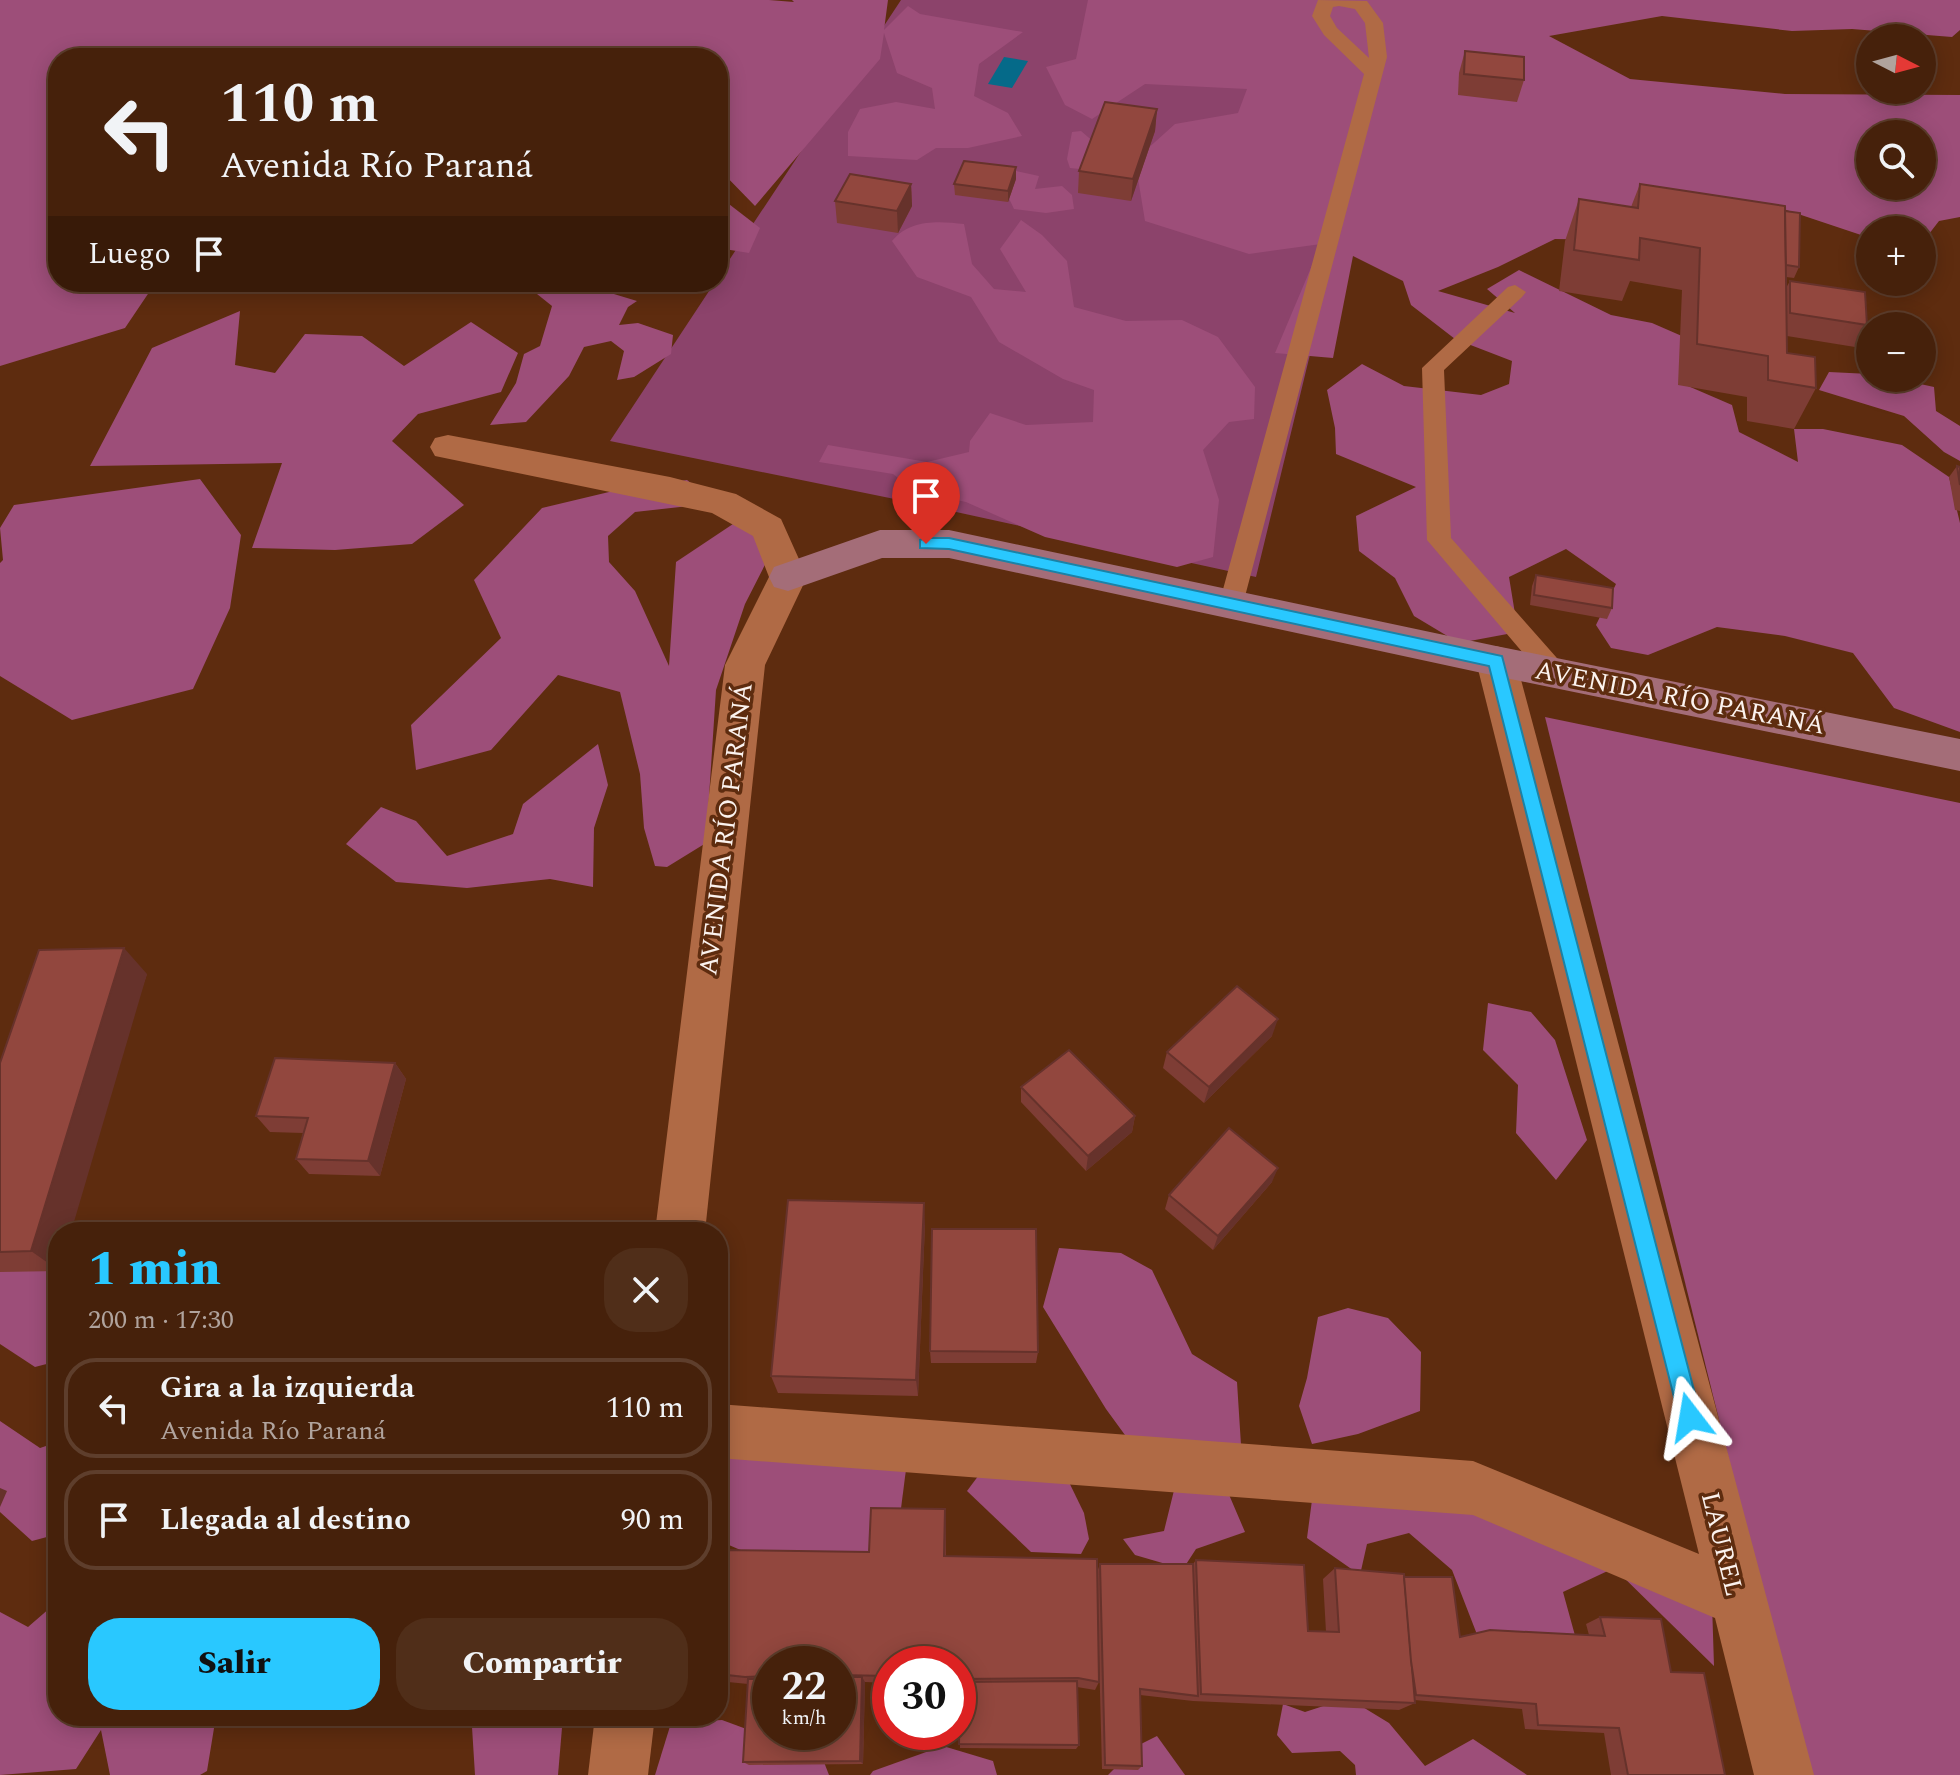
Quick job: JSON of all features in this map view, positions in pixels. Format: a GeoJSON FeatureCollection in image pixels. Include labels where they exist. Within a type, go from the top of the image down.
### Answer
{"type":"FeatureCollection","features":[{"type":"Feature","properties":{"kind":"main road","name":"AVENIDA RÍO PARANÁ"},"geometry":{"type":"LineString","coordinates":[[788,577],[880,544],[949,544],[1496,661],[1960,755]]}},
{"type":"Feature","properties":{"kind":"street"},"geometry":{"type":"LineString","coordinates":[[448,447],[723,503],[768,528],[788,577]]}},
{"type":"Feature","properties":{"kind":"street","name":"AVENIDA RÍO PARANÁ"},"geometry":{"type":"LineString","coordinates":[[681,1222],[745,665],[788,577]]}},
{"type":"Feature","properties":{"kind":"street","name":"LAUREL"},"geometry":{"type":"LineString","coordinates":[[1496,661],[1784,1775]]}},
{"type":"Feature","properties":{"kind":"street"},"geometry":{"type":"LineString","coordinates":[[728,1432],[1473,1488],[1736,1598]]}},
{"type":"Feature","properties":{"kind":"street"},"geometry":{"type":"LineString","coordinates":[[618,1775],[624,1726]]}},
{"type":"Feature","properties":{"kind":"lane"},"geometry":{"type":"LineString","coordinates":[[1231,604],[1374,73]]}},
{"type":"Feature","properties":{"kind":"lane"},"geometry":{"type":"LineString","coordinates":[[1515,292],[1433,368],[1439,540],[1555,673]]}},
{"type":"Feature","properties":{"kind":"shaded area"},"geometry":{"type":"Polygon","coordinates":[[[0,0],[888,0],[884,30],[908,6],[920,14],[1023,32],[979,64],[974,96],[1008,113],[1022,136],[968,148],[936,148],[917,160],[848,156],[848,132],[860,109],[896,102],[935,109],[932,88],[897,73],[884,33],[880,59],[755,206],[728,178],[728,48],[48,48],[48,292],[149,292],[125,328],[0,366],[0,0]]]}},
{"type":"Feature","properties":{"kind":"shaded area"},"geometry":{"type":"Polygon","coordinates":[[[901,0],[1396,0],[1256,577],[610,441],[708,292],[728,292],[728,262],[901,0]]]}},
{"type":"Feature","properties":{"kind":"shaded area"},"geometry":{"type":"Polygon","coordinates":[[[1088,0],[1960,0],[1960,30],[1952,37],[1936,36],[1936,24],[1856,24],[1856,29],[1792,31],[1662,16],[1549,36],[1630,79],[1785,94],[1856,94],[1856,104],[1936,104],[1936,95],[1960,95],[1960,217],[1939,221],[1936,225],[1936,216],[1856,216],[1856,233],[1774,206],[1622,240],[1555,239],[1498,267],[1438,291],[1515,313],[1487,289],[1519,270],[1611,315],[1652,323],[1691,340],[1688,386],[1732,405],[1739,432],[1798,462],[1794,429],[1823,429],[1902,445],[1949,477],[1960,523],[1960,732],[1894,708],[1853,653],[1785,636],[1717,627],[1648,655],[1611,648],[1596,625],[1616,584],[1566,549],[1509,577],[1518,632],[1459,643],[1414,616],[1395,578],[1359,551],[1356,516],[1416,487],[1336,454],[1335,428],[1327,390],[1362,364],[1404,386],[1481,395],[1509,384],[1512,361],[1455,339],[1411,305],[1403,281],[1353,256],[1333,358],[1275,353],[1321,244],[1249,254],[1145,221],[1135,160],[1175,124],[1238,113],[1247,89],[1145,84],[1092,119],[1065,105],[1046,67],[1076,59],[1088,0]]]}},
{"type":"Feature","properties":{"kind":"shaded area"},"geometry":{"type":"Polygon","coordinates":[[[1081,131],[1095,143],[1086,151],[1090,170],[1070,168],[1067,159],[1072,132],[1081,131]]]}},
{"type":"Feature","properties":{"kind":"shaded area"},"geometry":{"type":"Polygon","coordinates":[[[1012,170],[1039,176],[1035,189],[1062,186],[1072,195],[1074,209],[1046,213],[1014,209],[1005,190],[1012,170]]]}},
{"type":"Feature","properties":{"kind":"shaded area"},"geometry":{"type":"Polygon","coordinates":[[[728,203],[760,228],[749,253],[728,250],[728,203]]]}},
{"type":"Feature","properties":{"kind":"shaded area"},"geometry":{"type":"Polygon","coordinates":[[[1021,220],[1042,235],[1067,261],[1074,307],[1126,321],[1182,320],[1218,337],[1255,387],[1254,419],[1229,422],[1203,450],[1219,500],[1213,557],[1177,567],[1045,537],[966,502],[915,491],[893,474],[819,462],[828,445],[927,462],[969,452],[970,441],[990,413],[1026,425],[1093,422],[1094,390],[1063,379],[999,342],[971,297],[917,277],[892,241],[916,225],[935,222],[964,224],[972,264],[994,289],[1026,292],[1000,249],[1021,220]]]}},
{"type":"Feature","properties":{"kind":"shaded area"},"geometry":{"type":"Polygon","coordinates":[[[534,292],[607,292],[637,301],[628,307],[619,325],[638,323],[673,335],[671,354],[634,377],[617,380],[624,351],[611,341],[584,347],[569,376],[526,422],[490,425],[516,383],[524,354],[540,346],[552,306],[534,292]]]}},
{"type":"Feature","properties":{"kind":"shaded area"},"geometry":{"type":"Polygon","coordinates":[[[240,311],[235,365],[275,373],[305,334],[362,336],[404,366],[471,322],[518,353],[501,392],[418,414],[392,441],[464,505],[412,544],[335,550],[252,548],[282,463],[90,466],[152,348],[240,311]]]}},
{"type":"Feature","properties":{"kind":"shaded area"},"geometry":{"type":"Polygon","coordinates":[[[1829,372],[1856,373],[1856,392],[1934,392],[1936,411],[1960,426],[1960,461],[1944,452],[1904,416],[1819,390],[1829,372]]]}},
{"type":"Feature","properties":{"kind":"shaded area"},"geometry":{"type":"Polygon","coordinates":[[[200,479],[241,535],[230,608],[193,689],[72,720],[0,676],[0,563],[3,560],[0,528],[14,505],[200,479]]]}},
{"type":"Feature","properties":{"kind":"shaded area"},"geometry":{"type":"Polygon","coordinates":[[[687,480],[716,503],[635,512],[608,536],[609,562],[635,591],[669,666],[676,562],[742,518],[774,547],[745,604],[716,690],[706,843],[667,867],[655,866],[644,828],[640,774],[620,692],[558,675],[491,750],[416,770],[411,725],[501,638],[474,580],[542,508],[609,492],[687,480]]]}},
{"type":"Feature","properties":{"kind":"shaded area"},"geometry":{"type":"Polygon","coordinates":[[[1545,717],[1960,803],[1960,1775],[1807,1775],[1545,717]]]}},
{"type":"Feature","properties":{"kind":"shaded area"},"geometry":{"type":"Polygon","coordinates":[[[598,744],[608,785],[594,828],[593,887],[550,879],[467,888],[396,882],[346,844],[381,807],[416,821],[447,856],[513,834],[523,804],[598,744]]]}},
{"type":"Feature","properties":{"kind":"shaded area"},"geometry":{"type":"Polygon","coordinates":[[[1488,1003],[1531,1012],[1555,1040],[1587,1140],[1556,1180],[1516,1133],[1518,1085],[1483,1050],[1488,1003]]]}},
{"type":"Feature","properties":{"kind":"shaded area"},"geometry":{"type":"Polygon","coordinates":[[[1059,1248],[1121,1253],[1152,1270],[1192,1354],[1237,1382],[1241,1445],[1218,1469],[1245,1532],[1196,1549],[1183,1569],[1135,1555],[1123,1539],[1164,1531],[1180,1466],[1133,1446],[1106,1409],[1043,1307],[1059,1248]]]}},
{"type":"Feature","properties":{"kind":"shaded area"},"geometry":{"type":"Polygon","coordinates":[[[0,1255],[48,1259],[48,1364],[35,1367],[0,1344],[0,1255]]]}},
{"type":"Feature","properties":{"kind":"shaded area"},"geometry":{"type":"Polygon","coordinates":[[[1348,1308],[1388,1318],[1421,1352],[1420,1411],[1358,1434],[1312,1444],[1299,1406],[1318,1317],[1348,1308]]]}},
{"type":"Feature","properties":{"kind":"shaded area"},"geometry":{"type":"Polygon","coordinates":[[[0,1421],[40,1448],[48,1445],[48,1537],[32,1541],[0,1512],[0,1421]]]}},
{"type":"Feature","properties":{"kind":"shaded area"},"geometry":{"type":"Polygon","coordinates":[[[728,1431],[909,1446],[899,1524],[865,1567],[800,1576],[728,1545],[728,1431]]]}},
{"type":"Feature","properties":{"kind":"shaded area"},"geometry":{"type":"Polygon","coordinates":[[[996,1452],[1065,1474],[1084,1513],[1089,1539],[1081,1554],[1031,1552],[967,1491],[996,1452]]]}},
{"type":"Feature","properties":{"kind":"shaded area"},"geometry":{"type":"Polygon","coordinates":[[[1317,1462],[1431,1476],[1712,1603],[1714,1666],[1614,1568],[1563,1592],[1579,1650],[1478,1637],[1452,1570],[1409,1533],[1367,1544],[1360,1575],[1307,1538],[1317,1462]]]}},
{"type":"Feature","properties":{"kind":"shaded area"},"geometry":{"type":"Polygon","coordinates":[[[48,1610],[48,1726],[214,1726],[207,1771],[200,1775],[110,1775],[101,1730],[76,1769],[0,1775],[0,1612],[28,1627],[48,1610]]]}},
{"type":"Feature","properties":{"kind":"shaded area"},"geometry":{"type":"Polygon","coordinates":[[[1348,1698],[1389,1723],[1425,1766],[1473,1739],[1527,1775],[1356,1775],[1355,1765],[1340,1751],[1292,1753],[1277,1735],[1283,1704],[1305,1712],[1348,1698]]]}},
{"type":"Feature","properties":{"kind":"shaded area"},"geometry":{"type":"Polygon","coordinates":[[[728,1722],[752,1731],[752,1750],[803,1750],[822,1757],[829,1775],[655,1775],[670,1726],[728,1726],[728,1722]]]}},
{"type":"Feature","properties":{"kind":"shaded area"},"geometry":{"type":"Polygon","coordinates":[[[562,1726],[558,1775],[475,1775],[472,1727],[562,1726]]]}},
{"type":"Feature","properties":{"kind":"shaded area"},"geometry":{"type":"Polygon","coordinates":[[[1157,1736],[1185,1775],[1108,1775],[1137,1746],[1157,1736]]]}},
{"type":"Feature","properties":{"kind":"shaded area"},"geometry":{"type":"Polygon","coordinates":[[[932,1750],[956,1750],[993,1761],[997,1775],[870,1775],[873,1771],[932,1750]]]}},
{"type":"Feature","properties":{"kind":"water"},"geometry":{"type":"Polygon","coordinates":[[[1004,57],[1028,61],[1012,88],[988,84],[1004,57]]]}},
{"type":"Feature","properties":{"kind":"building"},"geometry":{"type":"Polygon","coordinates":[[[1465,51],[1524,57],[1524,80],[1464,74],[1465,51]]]}},
{"type":"Feature","properties":{"kind":"building"},"geometry":{"type":"Polygon","coordinates":[[[1105,102],[1157,109],[1133,179],[1079,171],[1105,102]]]}},
{"type":"Feature","properties":{"kind":"building"},"geometry":{"type":"Polygon","coordinates":[[[964,161],[1016,167],[1008,191],[954,184],[964,161]]]}},
{"type":"Feature","properties":{"kind":"building"},"geometry":{"type":"Polygon","coordinates":[[[850,174],[911,184],[897,211],[835,201],[850,174]]]}},
{"type":"Feature","properties":{"kind":"building"},"geometry":{"type":"Polygon","coordinates":[[[1640,184],[1785,206],[1787,353],[1815,357],[1816,388],[1768,380],[1768,356],[1697,344],[1700,248],[1640,238],[1639,260],[1574,250],[1579,199],[1638,208],[1640,184]]]}},
{"type":"Feature","properties":{"kind":"building"},"geometry":{"type":"Polygon","coordinates":[[[1785,211],[1800,213],[1799,267],[1786,265],[1785,211]]]}},
{"type":"Feature","properties":{"kind":"building"},"geometry":{"type":"Polygon","coordinates":[[[1790,281],[1856,291],[1856,296],[1865,296],[1866,312],[1856,312],[1856,323],[1790,313],[1790,281]]]}},
{"type":"Feature","properties":{"kind":"building"},"geometry":{"type":"Polygon","coordinates":[[[1536,575],[1613,588],[1612,608],[1534,595],[1536,575]]]}},
{"type":"Feature","properties":{"kind":"building"},"geometry":{"type":"Polygon","coordinates":[[[124,948],[31,1251],[0,1252],[0,1063],[39,950],[124,948]]]}},
{"type":"Feature","properties":{"kind":"building"},"geometry":{"type":"Polygon","coordinates":[[[1237,986],[1278,1019],[1209,1087],[1167,1052],[1237,986]]]}},
{"type":"Feature","properties":{"kind":"building"},"geometry":{"type":"Polygon","coordinates":[[[1069,1050],[1135,1116],[1088,1156],[1021,1087],[1069,1050]]]}},
{"type":"Feature","properties":{"kind":"building"},"geometry":{"type":"Polygon","coordinates":[[[275,1058],[395,1063],[368,1161],[296,1159],[308,1118],[256,1116],[275,1058]]]}},
{"type":"Feature","properties":{"kind":"building"},"geometry":{"type":"Polygon","coordinates":[[[1229,1128],[1278,1168],[1218,1236],[1169,1195],[1229,1128]]]}},
{"type":"Feature","properties":{"kind":"building"},"geometry":{"type":"Polygon","coordinates":[[[788,1200],[924,1203],[916,1380],[771,1376],[788,1200]]]}},
{"type":"Feature","properties":{"kind":"building"},"geometry":{"type":"Polygon","coordinates":[[[932,1229],[1036,1229],[1038,1352],[930,1351],[932,1229]]]}},
{"type":"Feature","properties":{"kind":"building"},"geometry":{"type":"Polygon","coordinates":[[[871,1508],[945,1509],[944,1556],[1097,1559],[1099,1682],[1078,1678],[976,1679],[976,1646],[872,1646],[872,1676],[856,1675],[856,1646],[752,1646],[752,1677],[728,1675],[728,1550],[869,1552],[871,1508]]]}},
{"type":"Feature","properties":{"kind":"building"},"geometry":{"type":"Polygon","coordinates":[[[1196,1560],[1304,1565],[1308,1631],[1339,1632],[1335,1568],[1404,1574],[1415,1703],[1201,1694],[1196,1560]]]}},
{"type":"Feature","properties":{"kind":"building"},"geometry":{"type":"Polygon","coordinates":[[[1100,1564],[1193,1564],[1198,1696],[1140,1689],[1142,1766],[1105,1765],[1100,1564]]]}},
{"type":"Feature","properties":{"kind":"building"},"geometry":{"type":"Polygon","coordinates":[[[1404,1577],[1452,1577],[1460,1637],[1490,1630],[1605,1636],[1600,1617],[1661,1619],[1671,1672],[1704,1673],[1725,1775],[1628,1775],[1619,1728],[1538,1725],[1536,1704],[1416,1695],[1404,1577]]]}},
{"type":"Feature","properties":{"kind":"building"},"geometry":{"type":"Polygon","coordinates":[[[856,1677],[862,1677],[860,1761],[743,1762],[748,1679],[752,1679],[752,1750],[856,1750],[856,1677]]]}},
{"type":"Feature","properties":{"kind":"building"},"geometry":{"type":"Polygon","coordinates":[[[1077,1681],[1079,1745],[976,1744],[976,1682],[1077,1681]]]}},
{"type":"Feature","properties":{"kind":"route"},"geometry":{"type":"LineString","coordinates":[[926,544],[949,544],[1496,661],[1690,1417]]}}]}
